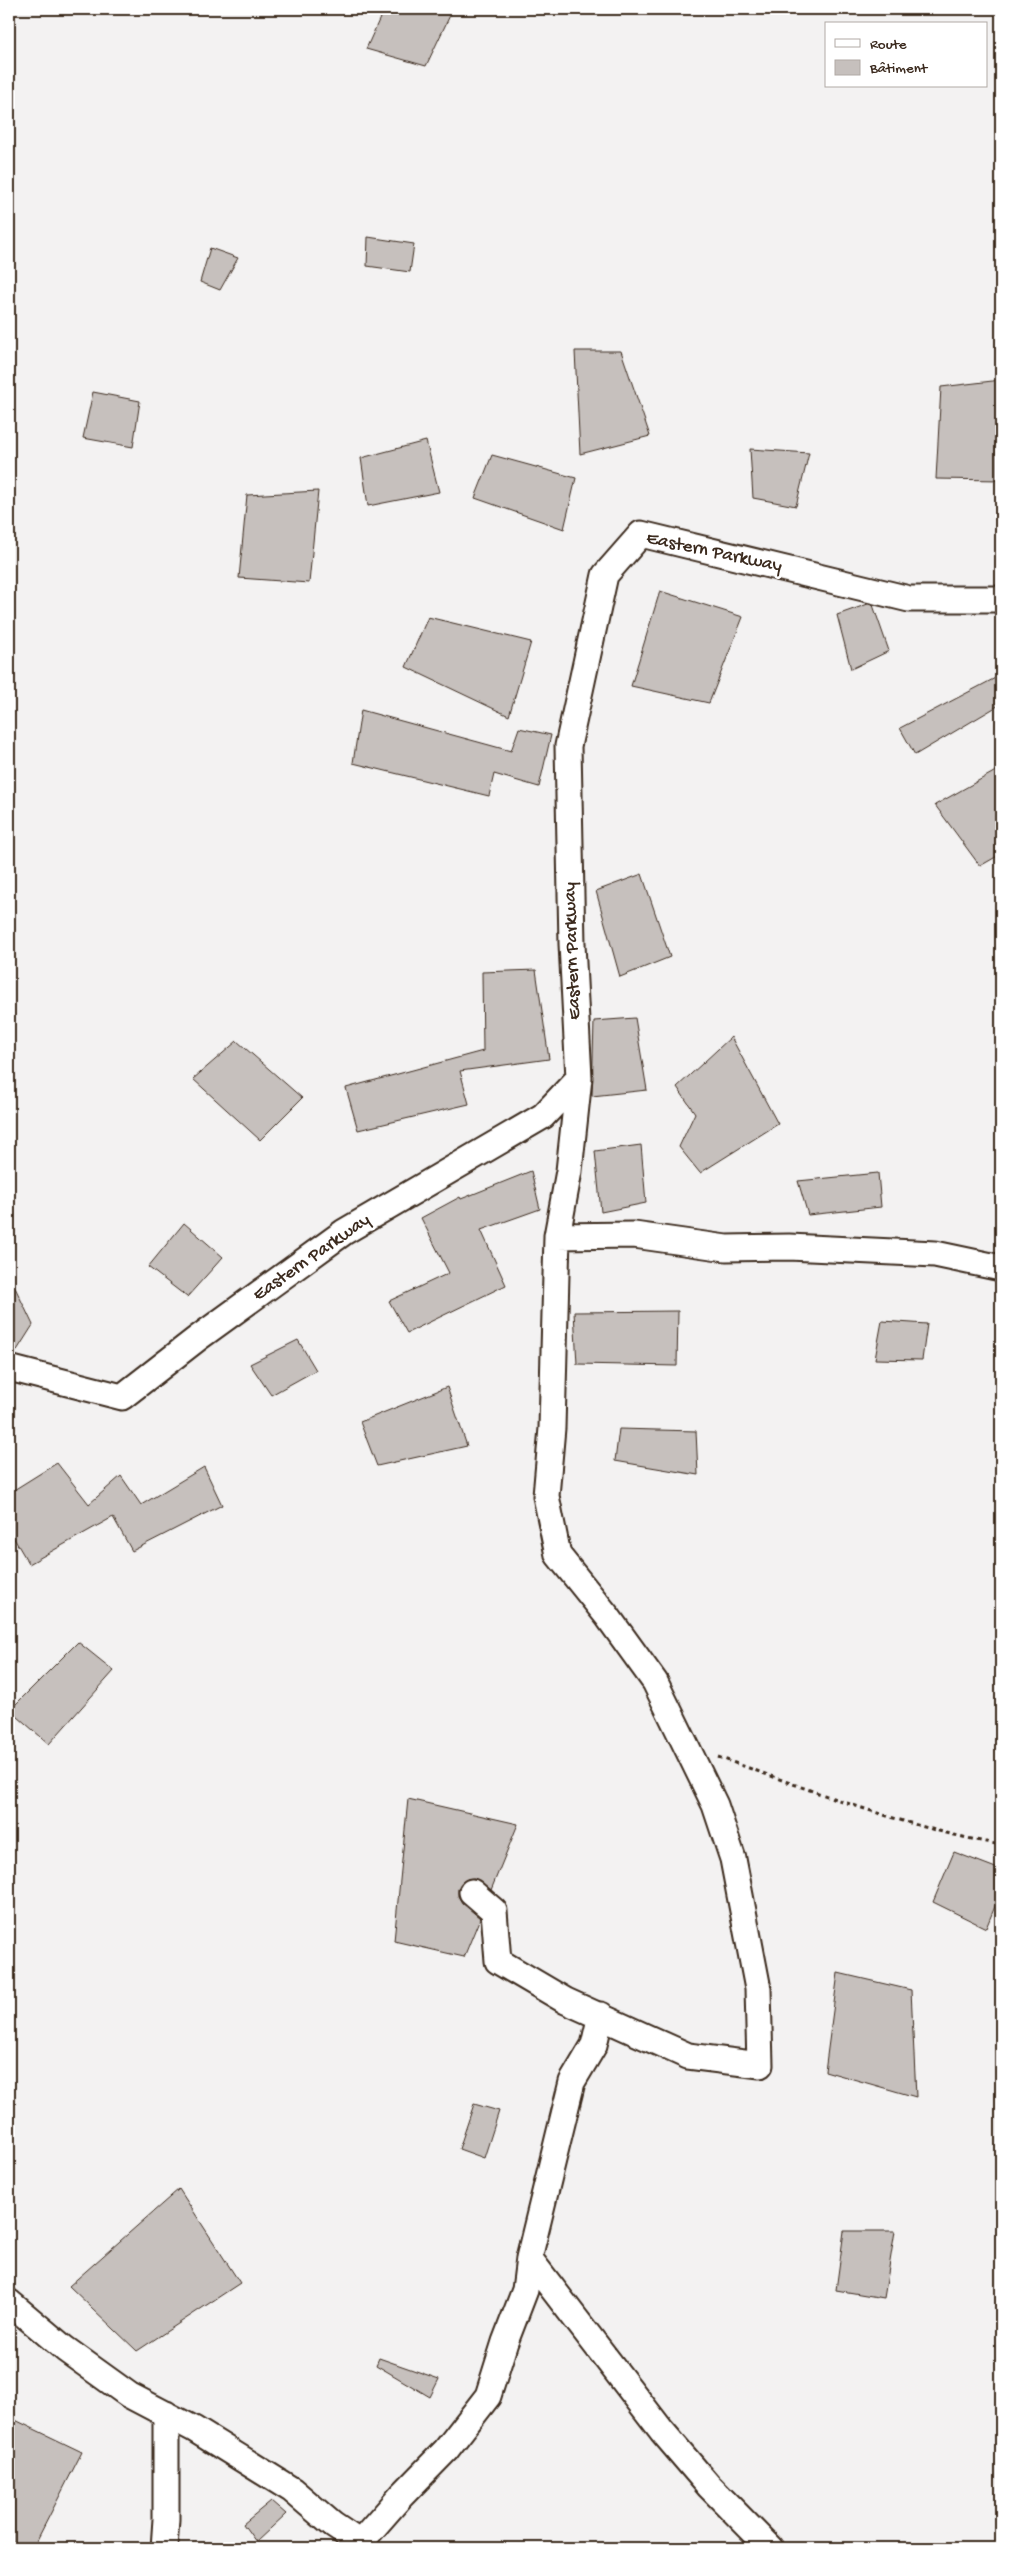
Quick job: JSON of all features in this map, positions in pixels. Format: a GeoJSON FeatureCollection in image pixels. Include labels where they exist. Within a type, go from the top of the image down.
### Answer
{"type":"FeatureCollection","features":[{"type":"Feature","properties":{"kind":"street","name":"Eastern Parkway"},"geometry":{"type":"LineString","coordinates":[[9,1368],[122,1397],[198,1338],[344,1232],[543,1116],[579,1078],[572,944],[568,746],[605,575],[642,534],[909,599],[1001,599]]}},
{"type":"Feature","properties":{"kind":"street"},"geometry":{"type":"LineString","coordinates":[[472,1892],[494,1911],[498,1960],[566,2001],[601,2015],[640,2036],[688,2056],[760,2065],[758,1989],[733,1859],[716,1805],[689,1747],[654,1682],[608,1617],[558,1555],[546,1496],[552,1428],[557,1236],[569,1171],[579,1078]]}},
{"type":"Feature","properties":{"kind":"street"},"geometry":{"type":"LineString","coordinates":[[557,1236],[634,1235],[726,1248],[789,1248],[935,1254],[1001,1268]]}},
{"type":"Feature","properties":{"kind":"street"},"geometry":{"type":"LineString","coordinates":[[9,2302],[65,2350],[129,2394],[166,2414],[292,2490],[334,2525],[360,2543],[402,2494],[446,2450],[488,2396],[505,2342],[525,2290],[529,2258],[572,2082],[594,2045],[601,2015]]}},
{"type":"Feature","properties":{"kind":"street"},"geometry":{"type":"LineString","coordinates":[[529,2258],[662,2430],[708,2486],[770,2548]]}},
{"type":"Feature","properties":{"kind":"street"},"geometry":{"type":"LineString","coordinates":[[164,2548],[166,2519],[166,2414]]}},
{"type":"Feature","properties":{"kind":"path"},"geometry":{"type":"LineString","coordinates":[[689,1747],[858,1806],[967,1838],[1001,1845]]}},
{"type":"Feature","properties":{"kind":"building"},"geometry":{"type":"Polygon","coordinates":[[[384,9],[453,9],[426,66],[366,49],[384,9]]]}},
{"type":"Feature","properties":{"kind":"building"},"geometry":{"type":"Polygon","coordinates":[[[368,237],[414,244],[410,272],[367,266],[368,237]]]}},
{"type":"Feature","properties":{"kind":"building"},"geometry":{"type":"Polygon","coordinates":[[[210,248],[238,258],[220,290],[200,282],[210,248]]]}},
{"type":"Feature","properties":{"kind":"building"},"geometry":{"type":"Polygon","coordinates":[[[575,351],[621,351],[650,436],[580,454],[575,351]]]}},
{"type":"Feature","properties":{"kind":"building"},"geometry":{"type":"Polygon","coordinates":[[[1001,380],[1001,480],[936,479],[941,387],[1001,380]]]}},
{"type":"Feature","properties":{"kind":"building"},"geometry":{"type":"Polygon","coordinates":[[[93,392],[140,401],[133,447],[83,438],[93,392]]]}},
{"type":"Feature","properties":{"kind":"building"},"geometry":{"type":"Polygon","coordinates":[[[426,441],[439,492],[368,506],[361,458],[426,441]]]}},
{"type":"Feature","properties":{"kind":"building"},"geometry":{"type":"Polygon","coordinates":[[[750,449],[809,453],[796,506],[753,498],[750,449]]]}},
{"type":"Feature","properties":{"kind":"building"},"geometry":{"type":"Polygon","coordinates":[[[492,455],[576,478],[564,529],[475,498],[492,455]]]}},
{"type":"Feature","properties":{"kind":"building"},"geometry":{"type":"Polygon","coordinates":[[[318,491],[309,583],[239,578],[247,495],[318,491]]]}},
{"type":"Feature","properties":{"kind":"building"},"geometry":{"type":"Polygon","coordinates":[[[660,591],[743,617],[709,703],[631,686],[660,591]]]}},
{"type":"Feature","properties":{"kind":"building"},"geometry":{"type":"Polygon","coordinates":[[[868,604],[873,605],[889,651],[851,669],[837,615],[868,604]]]}},
{"type":"Feature","properties":{"kind":"building"},"geometry":{"type":"Polygon","coordinates":[[[428,617],[531,642],[509,716],[406,667],[428,617]]]}},
{"type":"Feature","properties":{"kind":"building"},"geometry":{"type":"Polygon","coordinates":[[[1001,675],[1001,704],[915,755],[900,728],[1001,675]]]}},
{"type":"Feature","properties":{"kind":"building"},"geometry":{"type":"Polygon","coordinates":[[[361,710],[511,751],[519,728],[551,735],[539,787],[494,774],[489,796],[353,763],[361,710]]]}},
{"type":"Feature","properties":{"kind":"building"},"geometry":{"type":"Polygon","coordinates":[[[1001,768],[1001,854],[980,866],[935,805],[1001,768]]]}},
{"type":"Feature","properties":{"kind":"building"},"geometry":{"type":"Polygon","coordinates":[[[642,874],[670,957],[620,977],[596,891],[642,874]]]}},
{"type":"Feature","properties":{"kind":"building"},"geometry":{"type":"Polygon","coordinates":[[[536,970],[549,1059],[460,1071],[469,1104],[358,1130],[346,1088],[483,1051],[482,972],[536,970]]]}},
{"type":"Feature","properties":{"kind":"building"},"geometry":{"type":"Polygon","coordinates":[[[635,1018],[647,1090],[592,1096],[594,1021],[635,1018]]]}},
{"type":"Feature","properties":{"kind":"building"},"geometry":{"type":"Polygon","coordinates":[[[731,1037],[778,1124],[700,1173],[679,1147],[695,1113],[677,1087],[731,1037]]]}},
{"type":"Feature","properties":{"kind":"building"},"geometry":{"type":"Polygon","coordinates":[[[237,1041],[302,1098],[260,1140],[193,1079],[237,1041]]]}},
{"type":"Feature","properties":{"kind":"building"},"geometry":{"type":"Polygon","coordinates":[[[641,1145],[646,1203],[601,1212],[595,1151],[641,1145]]]}},
{"type":"Feature","properties":{"kind":"building"},"geometry":{"type":"Polygon","coordinates":[[[531,1171],[540,1209],[481,1230],[506,1285],[407,1333],[389,1301],[449,1273],[421,1218],[460,1197],[461,1199],[531,1171]]]}},
{"type":"Feature","properties":{"kind":"building"},"geometry":{"type":"Polygon","coordinates":[[[878,1173],[881,1207],[808,1215],[798,1181],[878,1173]]]}},
{"type":"Feature","properties":{"kind":"building"},"geometry":{"type":"Polygon","coordinates":[[[184,1223],[223,1257],[187,1297],[148,1267],[184,1223]]]}},
{"type":"Feature","properties":{"kind":"building"},"geometry":{"type":"Polygon","coordinates":[[[9,1275],[33,1325],[14,1355],[9,1354],[9,1275]]]}},
{"type":"Feature","properties":{"kind":"building"},"geometry":{"type":"Polygon","coordinates":[[[678,1311],[677,1366],[577,1364],[574,1312],[678,1311]]]}},
{"type":"Feature","properties":{"kind":"building"},"geometry":{"type":"Polygon","coordinates":[[[882,1321],[927,1324],[922,1360],[875,1359],[882,1321]]]}},
{"type":"Feature","properties":{"kind":"building"},"geometry":{"type":"Polygon","coordinates":[[[298,1340],[316,1370],[271,1395],[250,1364],[298,1340]]]}},
{"type":"Feature","properties":{"kind":"building"},"geometry":{"type":"Polygon","coordinates":[[[447,1387],[467,1446],[377,1466],[360,1422],[447,1387]]]}},
{"type":"Feature","properties":{"kind":"building"},"geometry":{"type":"Polygon","coordinates":[[[619,1429],[696,1431],[698,1475],[615,1461],[619,1429]]]}},
{"type":"Feature","properties":{"kind":"building"},"geometry":{"type":"Polygon","coordinates":[[[57,1463],[89,1504],[121,1476],[141,1505],[204,1467],[222,1505],[132,1551],[113,1517],[29,1564],[9,1530],[9,1493],[57,1463]]]}},
{"type":"Feature","properties":{"kind":"building"},"geometry":{"type":"Polygon","coordinates":[[[78,1642],[114,1671],[49,1744],[10,1710],[78,1642]]]}},
{"type":"Feature","properties":{"kind":"building"},"geometry":{"type":"Polygon","coordinates":[[[408,1799],[518,1824],[491,1890],[474,1878],[467,1879],[458,1889],[458,1896],[462,1903],[480,1918],[464,1957],[394,1941],[408,1799]]]}},
{"type":"Feature","properties":{"kind":"building"},"geometry":{"type":"Polygon","coordinates":[[[954,1852],[1001,1870],[1001,1892],[986,1928],[933,1902],[954,1852]]]}},
{"type":"Feature","properties":{"kind":"building"},"geometry":{"type":"Polygon","coordinates":[[[838,1973],[911,1990],[916,2097],[825,2071],[838,1973]]]}},
{"type":"Feature","properties":{"kind":"building"},"geometry":{"type":"Polygon","coordinates":[[[474,2104],[499,2111],[484,2158],[459,2149],[474,2104]]]}},
{"type":"Feature","properties":{"kind":"building"},"geometry":{"type":"Polygon","coordinates":[[[179,2189],[240,2283],[137,2351],[69,2286],[179,2189]]]}},
{"type":"Feature","properties":{"kind":"building"},"geometry":{"type":"Polygon","coordinates":[[[844,2231],[895,2231],[884,2298],[836,2290],[844,2231]]]}},
{"type":"Feature","properties":{"kind":"building"},"geometry":{"type":"Polygon","coordinates":[[[379,2358],[439,2379],[430,2397],[376,2365],[379,2358]]]}},
{"type":"Feature","properties":{"kind":"building"},"geometry":{"type":"Polygon","coordinates":[[[9,2417],[82,2452],[33,2548],[9,2548],[9,2417]]]}},
{"type":"Feature","properties":{"kind":"building"},"geometry":{"type":"Polygon","coordinates":[[[271,2501],[286,2514],[256,2542],[243,2524],[271,2501]]]}}]}
